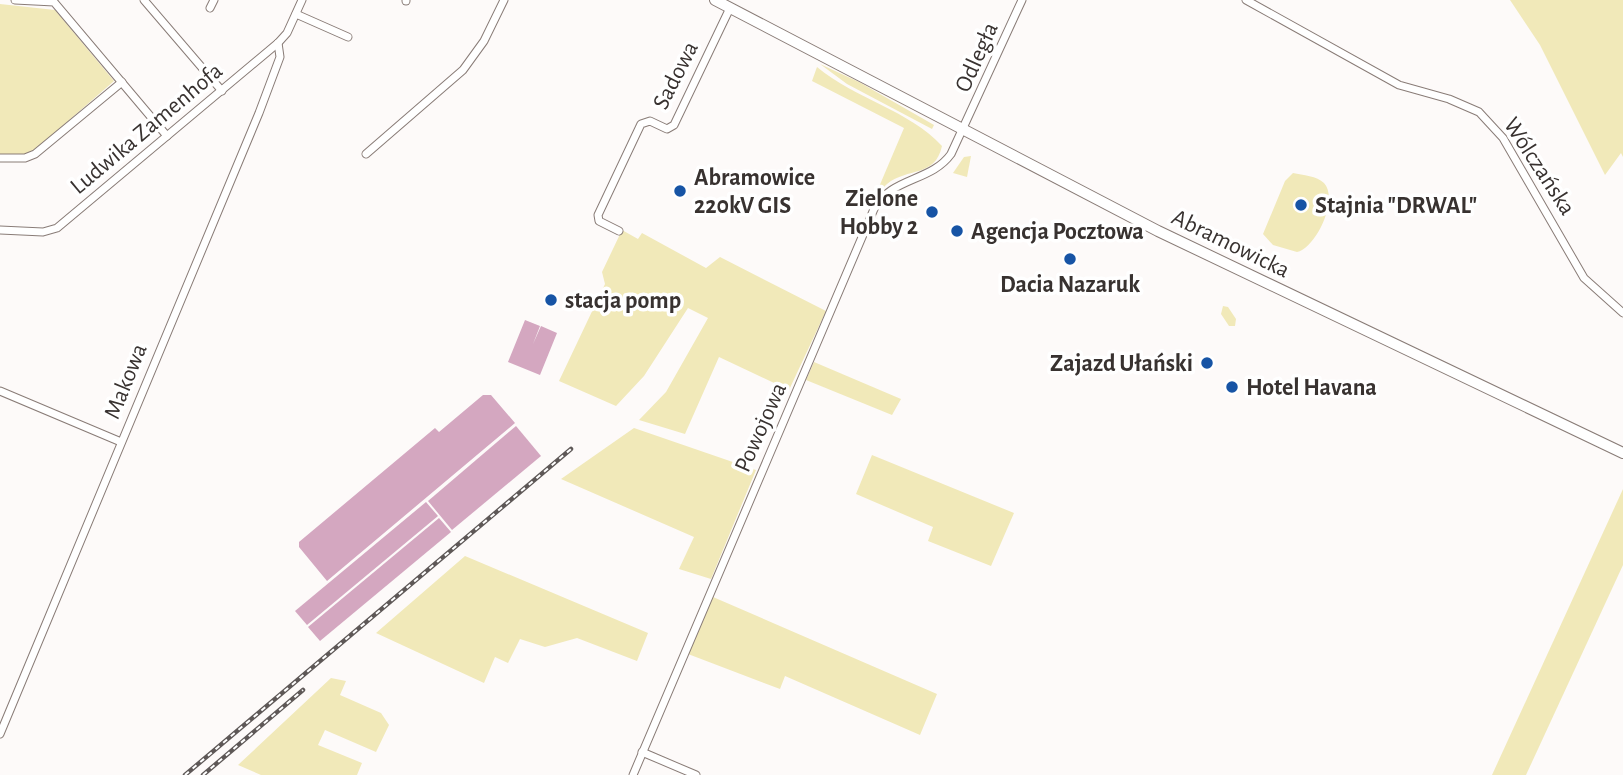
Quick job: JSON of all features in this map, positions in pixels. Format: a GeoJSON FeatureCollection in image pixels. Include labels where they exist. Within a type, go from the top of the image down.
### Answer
{"type":"FeatureCollection","features":[{"type":"Feature","properties":{"kind":"main road","name":"Abramowicka"},"geometry":{"type":"LineString","coordinates":[[715,0],[1176,240],[1623,453]]}},
{"type":"Feature","properties":{"kind":"street"},"geometry":{"type":"LineString","coordinates":[[15,0],[54,1],[167,136]]}},
{"type":"Feature","properties":{"kind":"street"},"geometry":{"type":"LineString","coordinates":[[144,0],[222,91]]}},
{"type":"Feature","properties":{"kind":"street"},"geometry":{"type":"LineString","coordinates":[[210,8],[214,0]]}},
{"type":"Feature","properties":{"kind":"street","name":"Ludwika Zamenhofa"},"geometry":{"type":"LineString","coordinates":[[0,230],[43,232],[57,228],[278,43],[302,0]]}},
{"type":"Feature","properties":{"kind":"street"},"geometry":{"type":"LineString","coordinates":[[366,154],[463,70],[484,41],[504,0]]}},
{"type":"Feature","properties":{"kind":"street","name":"Odległa"},"geometry":{"type":"LineString","coordinates":[[964,130],[1022,0]]}},
{"type":"Feature","properties":{"kind":"street","name":"Wólczańska"},"geometry":{"type":"LineString","coordinates":[[1245,0],[1399,85],[1449,99],[1479,112],[1503,138],[1584,278],[1623,313]]}},
{"type":"Feature","properties":{"kind":"street","name":"Sadowa"},"geometry":{"type":"LineString","coordinates":[[619,231],[599,221],[598,215],[641,124],[650,121],[667,129],[674,125],[730,8]]}},
{"type":"Feature","properties":{"kind":"street"},"geometry":{"type":"LineString","coordinates":[[296,14],[348,37]]}},
{"type":"Feature","properties":{"kind":"street","name":"Makowa"},"geometry":{"type":"LineString","coordinates":[[0,734],[259,113],[280,57],[278,43]]}},
{"type":"Feature","properties":{"kind":"street"},"geometry":{"type":"LineString","coordinates":[[0,158],[25,158],[35,154],[122,82]]}},
{"type":"Feature","properties":{"kind":"street","name":"Powojowa"},"geometry":{"type":"LineString","coordinates":[[633,775],[876,206],[892,188],[940,166],[964,130]]}},
{"type":"Feature","properties":{"kind":"street"},"geometry":{"type":"LineString","coordinates":[[0,391],[121,442]]}},
{"type":"Feature","properties":{"kind":"street"},"geometry":{"type":"LineString","coordinates":[[642,752],[696,775]]}},
{"type":"Feature","properties":{"kind":"shaded area"},"geometry":{"type":"Polygon","coordinates":[[[1510,0],[1623,0],[1623,157],[1621,153],[1605,175],[1540,45],[1510,0]]]}},
{"type":"Feature","properties":{"kind":"shaded area"},"geometry":{"type":"Polygon","coordinates":[[[0,4],[55,10],[114,81],[36,149],[25,154],[0,154],[0,4]]]}},
{"type":"Feature","properties":{"kind":"shaded area"},"geometry":{"type":"Polygon","coordinates":[[[820,64],[859,82],[934,125],[932,129],[847,84],[820,64]]]}},
{"type":"Feature","properties":{"kind":"shaded area"},"geometry":{"type":"Polygon","coordinates":[[[817,67],[848,88],[914,123],[929,134],[942,146],[933,163],[920,171],[895,179],[885,186],[873,201],[904,128],[812,81],[817,67]]]}},
{"type":"Feature","properties":{"kind":"shaded area"},"geometry":{"type":"Polygon","coordinates":[[[971,156],[967,177],[953,173],[964,157],[971,156]]]}},
{"type":"Feature","properties":{"kind":"shaded area","name":"Stajnia \"DRWAL\""},"geometry":{"type":"Polygon","coordinates":[[[1293,173],[1310,176],[1324,183],[1329,200],[1318,233],[1304,249],[1297,252],[1273,245],[1263,234],[1285,181],[1293,173]]]}},
{"type":"Feature","properties":{"kind":"shaded area"},"geometry":{"type":"Polygon","coordinates":[[[622,230],[638,239],[642,233],[706,268],[720,257],[826,311],[789,390],[719,357],[685,434],[639,420],[666,392],[708,318],[688,308],[644,376],[616,406],[559,381],[605,284],[602,272],[622,230]]]}},
{"type":"Feature","properties":{"kind":"shaded area"},"geometry":{"type":"Polygon","coordinates":[[[1223,306],[1228,307],[1236,319],[1235,326],[1229,326],[1221,314],[1223,306]]]}},
{"type":"Feature","properties":{"kind":"shaded area"},"geometry":{"type":"Polygon","coordinates":[[[525,320],[540,326],[533,344],[541,326],[557,333],[540,375],[508,362],[525,320]]]}},
{"type":"Feature","properties":{"kind":"shaded area"},"geometry":{"type":"Polygon","coordinates":[[[814,362],[901,399],[892,415],[806,380],[814,362]]]}},
{"type":"Feature","properties":{"kind":"shaded area"},"geometry":{"type":"Polygon","coordinates":[[[483,395],[491,395],[515,423],[327,581],[299,547],[299,542],[435,428],[439,432],[483,395]]]}},
{"type":"Feature","properties":{"kind":"shaded area"},"geometry":{"type":"Polygon","coordinates":[[[516,426],[541,456],[452,530],[428,501],[516,426]]]}},
{"type":"Feature","properties":{"kind":"shaded area"},"geometry":{"type":"Polygon","coordinates":[[[634,428],[756,470],[711,579],[679,569],[694,537],[561,479],[634,428]]]}},
{"type":"Feature","properties":{"kind":"shaded area"},"geometry":{"type":"Polygon","coordinates":[[[872,455],[1014,513],[991,566],[928,541],[933,527],[856,494],[872,455]]]}},
{"type":"Feature","properties":{"kind":"shaded area"},"geometry":{"type":"Polygon","coordinates":[[[1623,489],[1623,565],[1526,775],[1492,775],[1623,489]]]}},
{"type":"Feature","properties":{"kind":"shaded area"},"geometry":{"type":"Polygon","coordinates":[[[426,502],[438,516],[307,625],[295,611],[426,502]]]}},
{"type":"Feature","properties":{"kind":"shaded area"},"geometry":{"type":"Polygon","coordinates":[[[439,518],[451,532],[320,641],[308,627],[439,518]]]}},
{"type":"Feature","properties":{"kind":"shaded area"},"geometry":{"type":"Polygon","coordinates":[[[465,556],[648,633],[637,661],[577,638],[545,647],[520,639],[508,663],[495,657],[484,683],[376,633],[465,556]]]}},
{"type":"Feature","properties":{"kind":"shaded area"},"geometry":{"type":"Polygon","coordinates":[[[713,597],[937,694],[920,735],[785,676],[780,689],[688,654],[713,597]]]}},
{"type":"Feature","properties":{"kind":"shaded area"},"geometry":{"type":"Polygon","coordinates":[[[331,678],[346,681],[340,695],[381,713],[389,725],[376,752],[325,730],[318,745],[362,763],[357,775],[261,775],[238,765],[331,678]]]}},
{"type":"Feature","properties":{"kind":"railway"},"geometry":{"type":"LineString","coordinates":[[185,775],[571,449]]}},
{"type":"Feature","properties":{"kind":"railway"},"geometry":{"type":"LineString","coordinates":[[203,775],[303,690]]}},
{"type":"Feature","properties":{"kind":"place","name":"Abramowice 220kV GIS"},"geometry":{"type":"Point","coordinates":[680,191]}},
{"type":"Feature","properties":{"kind":"place","name":"Stajnia \"DRWAL\""},"geometry":{"type":"Point","coordinates":[1301,205]}},
{"type":"Feature","properties":{"kind":"place","name":"Zielone Hobby 2"},"geometry":{"type":"Point","coordinates":[932,212]}},
{"type":"Feature","properties":{"kind":"place","name":"Agencja Pocztowa"},"geometry":{"type":"Point","coordinates":[957,231]}},
{"type":"Feature","properties":{"kind":"place","name":"Dacia Nazaruk"},"geometry":{"type":"Point","coordinates":[1070,259]}},
{"type":"Feature","properties":{"kind":"place","name":"stacja pomp"},"geometry":{"type":"Point","coordinates":[551,300]}},
{"type":"Feature","properties":{"kind":"place","name":"Zajazd Ułański"},"geometry":{"type":"Point","coordinates":[1207,363]}},
{"type":"Feature","properties":{"kind":"place","name":"Hotel Havana"},"geometry":{"type":"Point","coordinates":[1232,387]}}]}
